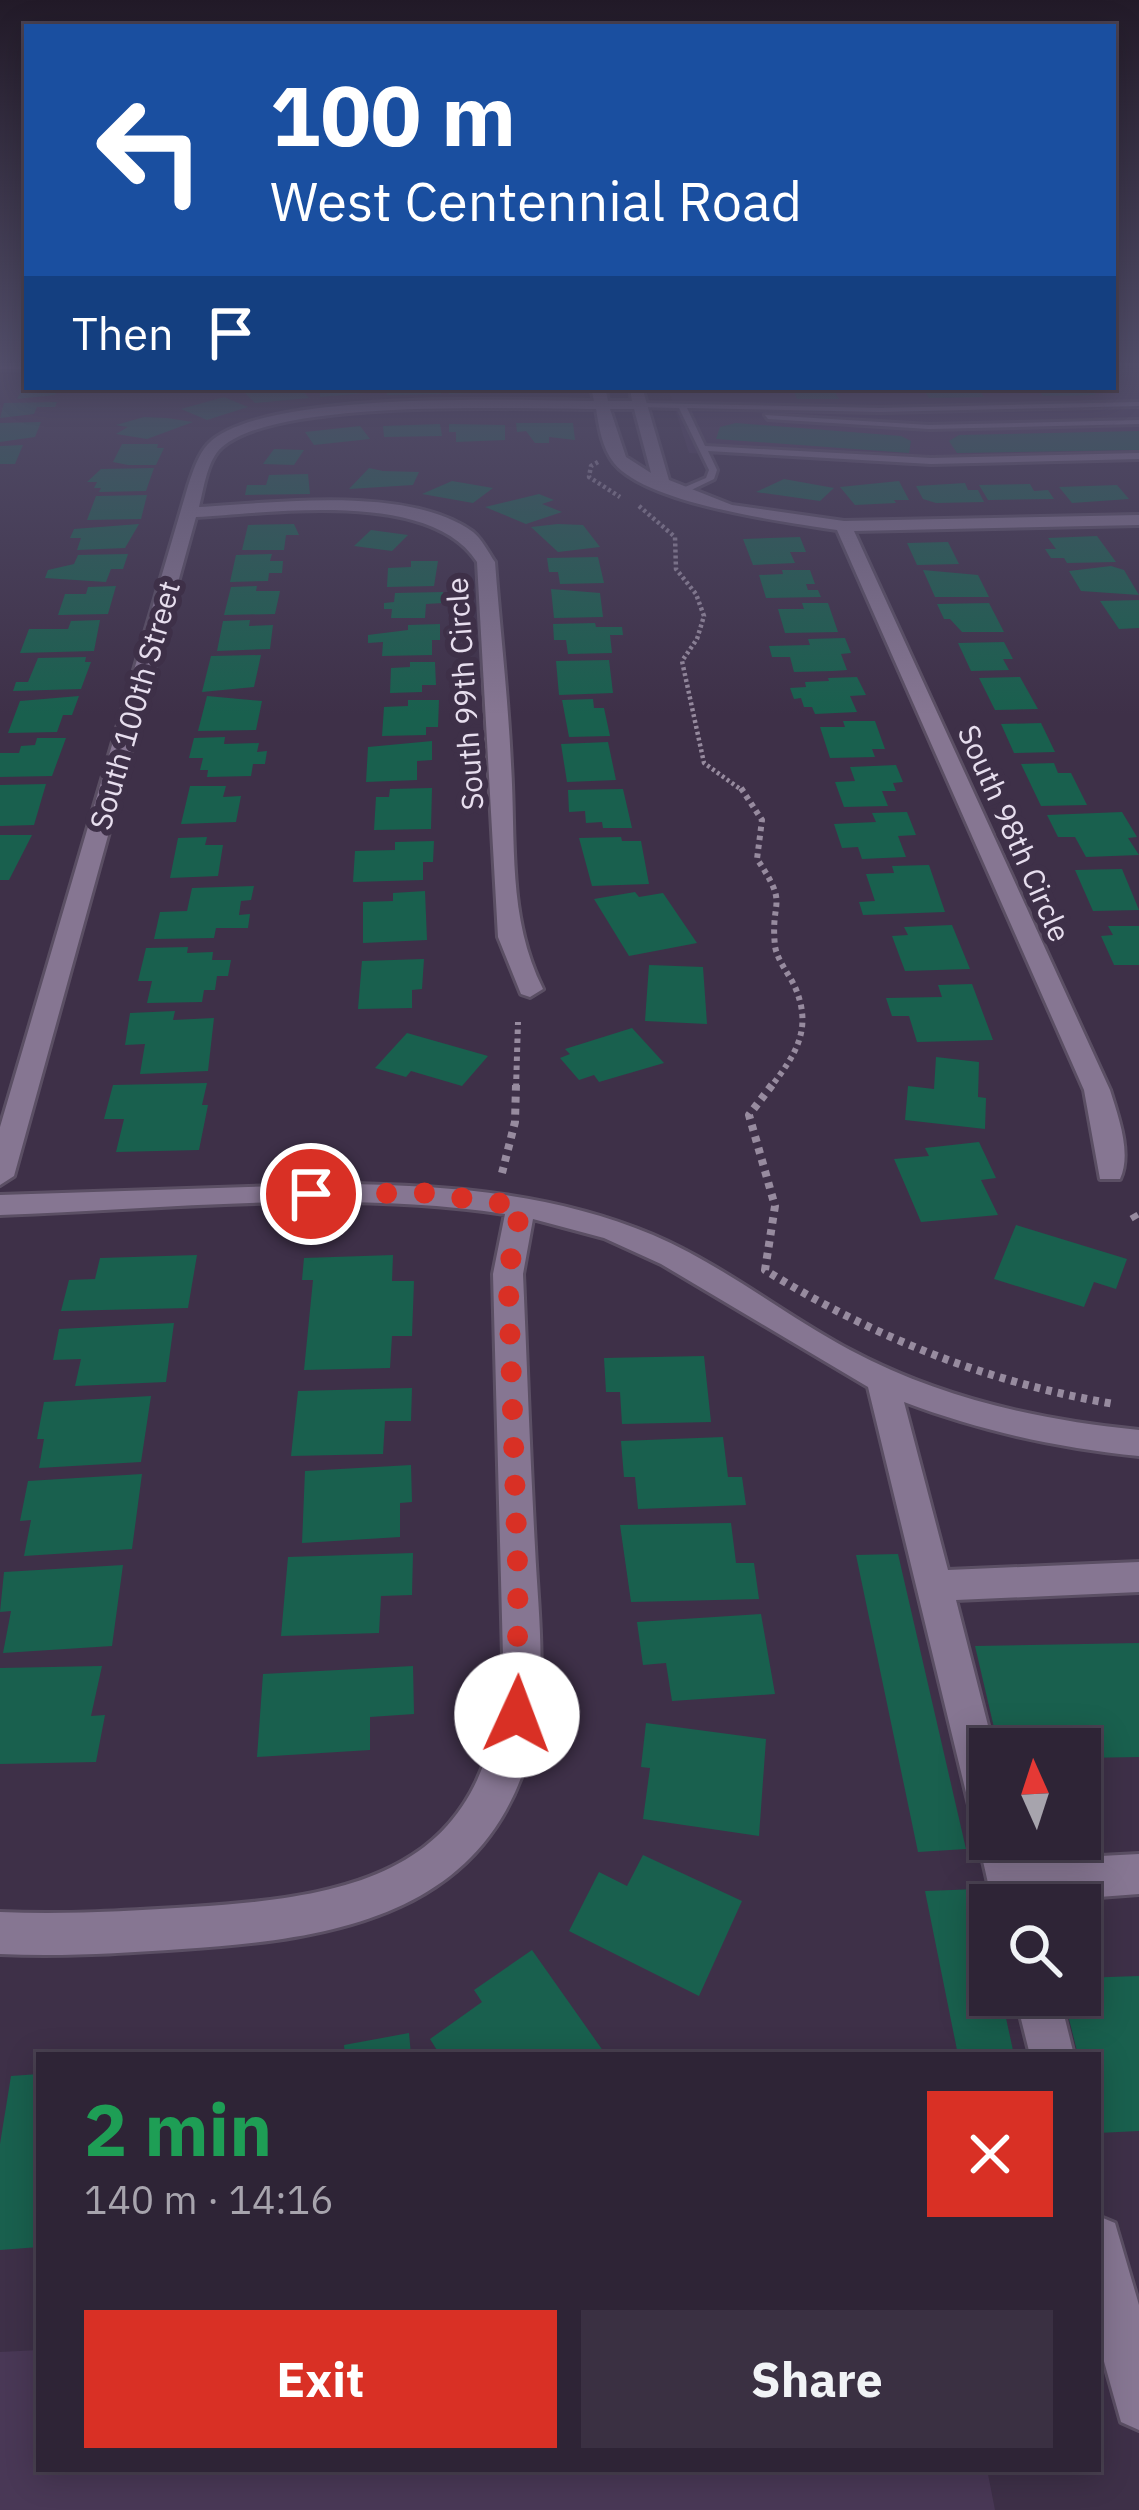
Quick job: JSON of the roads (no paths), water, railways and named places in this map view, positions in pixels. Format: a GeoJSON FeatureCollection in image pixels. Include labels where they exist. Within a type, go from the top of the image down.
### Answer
{"type":"FeatureCollection","features":[{"type":"Feature","properties":{"kind":"street","name":"South 100th Street"},"geometry":{"type":"LineString","coordinates":[[0,1176],[199,481]]}},
{"type":"Feature","properties":{"kind":"street"},"geometry":{"type":"LineString","coordinates":[[661,482],[760,516],[844,526],[1139,521]]}},
{"type":"Feature","properties":{"kind":"street","name":"South 99th Circle"},"geometry":{"type":"LineString","coordinates":[[189,512],[400,512],[443,522],[480,547],[486,562],[499,740],[507,934],[514,964],[530,989]]}},
{"type":"Feature","properties":{"kind":"street","name":"South 98th Circle"},"geometry":{"type":"LineString","coordinates":[[844,526],[1097,1090],[1108,1131],[1110,1172]]}},
{"type":"Feature","properties":{"kind":"street"},"geometry":{"type":"LineString","coordinates":[[0,1933],[296,1922],[374,1900],[407,1883],[457,1842],[493,1792],[513,1738],[519,1689],[508,1274],[512,1190]]}},
{"type":"Feature","properties":{"kind":"street"},"geometry":{"type":"LineString","coordinates":[[0,1205],[512,1190],[655,1247],[882,1379],[1000,1418],[1139,1443]]}},
{"type":"Feature","properties":{"kind":"street"},"geometry":{"type":"LineString","coordinates":[[882,1379],[970,1728]]}},
{"type":"Feature","properties":{"kind":"street"},"geometry":{"type":"LineString","coordinates":[[934,1586],[1139,1577]]}},
{"type":"Feature","properties":{"kind":"street"},"geometry":{"type":"LineString","coordinates":[[1072,1884],[1139,1874]]}},
{"type":"Feature","properties":{"kind":"street"},"geometry":{"type":"LineString","coordinates":[[1042,2016],[1051,2052]]}},
{"type":"Feature","properties":{"kind":"street"},"geometry":{"type":"LineString","coordinates":[[1101,2248],[1129,2324],[1139,2404]]}},
{"type":"Feature","properties":{"kind":"lane"},"geometry":{"type":"LineString","coordinates":[[681,492],[705,481]]}}]}
